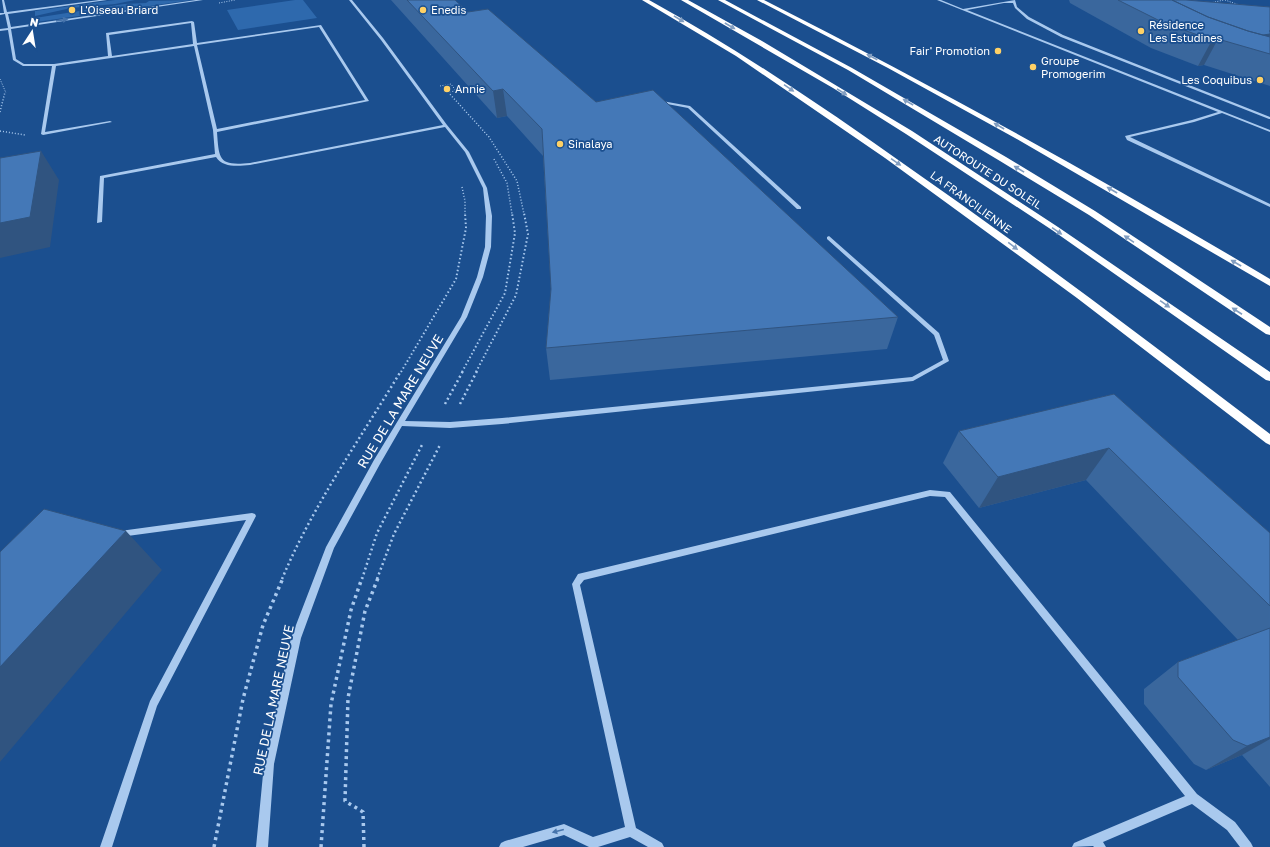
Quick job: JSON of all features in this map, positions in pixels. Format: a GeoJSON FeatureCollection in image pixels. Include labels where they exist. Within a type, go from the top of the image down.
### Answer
{"type":"FeatureCollection","features":[{"type":"Feature","properties":{"kind":"highway","name":"LA FRANCILIENNE"},"geometry":{"type":"LineString","coordinates":[[645,0],[770,75],[963,209],[1125,328],[1270,440]]}},
{"type":"Feature","properties":{"kind":"highway","name":"AUTOROUTE DU SOLEIL"},"geometry":{"type":"LineString","coordinates":[[684,0],[814,74],[907,132],[1134,283],[1270,377]]}},
{"type":"Feature","properties":{"kind":"highway","name":"AUTOROUTE DU SOLEIL"},"geometry":{"type":"LineString","coordinates":[[721,0],[850,69],[1003,159],[1092,213],[1270,332]]}},
{"type":"Feature","properties":{"kind":"highway"},"geometry":{"type":"LineString","coordinates":[[760,0],[898,71],[983,117],[1121,195],[1270,283]]}},
{"type":"Feature","properties":{"kind":"street"},"geometry":{"type":"LineString","coordinates":[[3,0],[10,28],[14,59],[23,65],[54,65],[320,26],[367,101],[215,131]]}},
{"type":"Feature","properties":{"kind":"street"},"geometry":{"type":"LineString","coordinates":[[0,14],[106,0]]}},
{"type":"Feature","properties":{"kind":"street"},"geometry":{"type":"LineString","coordinates":[[0,30],[202,0]]}},
{"type":"Feature","properties":{"kind":"street","name":"RUE DE LA MARE NEUVE"},"geometry":{"type":"LineString","coordinates":[[262,847],[269,764],[296,638],[330,547],[464,317],[480,277],[488,247],[489,216],[485,188],[468,152],[446,126],[382,40],[350,0]]}},
{"type":"Feature","properties":{"kind":"street"},"geometry":{"type":"LineString","coordinates":[[938,0],[1270,131]]}},
{"type":"Feature","properties":{"kind":"street"},"geometry":{"type":"LineString","coordinates":[[963,10],[1014,1],[1019,10],[1028,18],[1062,36],[1270,118]]}},
{"type":"Feature","properties":{"kind":"street"},"geometry":{"type":"LineString","coordinates":[[110,56],[107,34],[192,22],[195,44],[215,131],[216,155],[223,162],[235,165],[250,164],[446,126]]}},
{"type":"Feature","properties":{"kind":"street"},"geometry":{"type":"LineString","coordinates":[[54,65],[43,134],[110,122]]}},
{"type":"Feature","properties":{"kind":"street"},"geometry":{"type":"LineString","coordinates":[[663,102],[689,107],[799,208]]}},
{"type":"Feature","properties":{"kind":"street"},"geometry":{"type":"LineString","coordinates":[[1222,112],[1192,121],[1127,136],[1129,140],[1270,206]]}},
{"type":"Feature","properties":{"kind":"street"},"geometry":{"type":"LineString","coordinates":[[99,222],[102,177],[216,155]]}},
{"type":"Feature","properties":{"kind":"street"},"geometry":{"type":"LineString","coordinates":[[401,423],[450,425],[502,422],[913,379],[946,361],[937,334],[829,238]]}},
{"type":"Feature","properties":{"kind":"street"},"geometry":{"type":"LineString","coordinates":[[630,832],[576,584],[581,577],[930,493],[947,494],[1193,798],[1231,826],[1247,847]]}},
{"type":"Feature","properties":{"kind":"street"},"geometry":{"type":"LineString","coordinates":[[106,847],[153,704],[252,516],[108,535]]}},
{"type":"Feature","properties":{"kind":"street"},"geometry":{"type":"LineString","coordinates":[[1078,847],[1098,843],[1193,798]]}},
{"type":"Feature","properties":{"kind":"street"},"geometry":{"type":"LineString","coordinates":[[505,847],[564,829],[592,845],[630,832],[658,847]]}},
{"type":"Feature","properties":{"kind":"path"},"geometry":{"type":"LineString","coordinates":[[1208,6],[1207,3],[1224,0],[1248,7]]}},
{"type":"Feature","properties":{"kind":"path"},"geometry":{"type":"LineString","coordinates":[[1239,9],[1243,8]]}},
{"type":"Feature","properties":{"kind":"path"},"geometry":{"type":"LineString","coordinates":[[0,78],[6,94],[0,112]]}},
{"type":"Feature","properties":{"kind":"path"},"geometry":{"type":"LineString","coordinates":[[0,131],[30,135],[43,134]]}},
{"type":"Feature","properties":{"kind":"path"},"geometry":{"type":"LineString","coordinates":[[214,847],[243,699],[263,625],[292,556],[313,516],[433,320],[456,279],[466,228],[461,183]]}},
{"type":"Feature","properties":{"kind":"shaded area"},"geometry":{"type":"Polygon","coordinates":[[[115,0],[135,0],[115,4],[71,8],[35,16],[35,11],[115,0]]]}},
{"type":"Feature","properties":{"kind":"shaded area"},"geometry":{"type":"Polygon","coordinates":[[[192,0],[36,22],[35,18],[124,4],[146,3],[149,1],[192,0]]]}},
{"type":"Feature","properties":{"kind":"shaded area"},"geometry":{"type":"Polygon","coordinates":[[[303,0],[317,18],[238,30],[227,10],[303,0]]]}},
{"type":"Feature","properties":{"kind":"building"},"geometry":{"type":"Polygon","coordinates":[[[407,0],[455,0],[468,12],[488,9],[596,102],[653,90],[898,317],[546,348],[551,289],[542,129],[503,89],[493,91],[407,0]]]}},
{"type":"Feature","properties":{"kind":"building"},"geometry":{"type":"Polygon","coordinates":[[[1118,0],[1172,0],[1208,17],[1270,37],[1270,54],[1218,39],[1212,40],[1164,23],[1118,0]]]}},
{"type":"Feature","properties":{"kind":"building"},"geometry":{"type":"Polygon","coordinates":[[[1172,0],[1270,7],[1270,34],[1263,35],[1248,31],[1208,17],[1172,0]]]}},
{"type":"Feature","properties":{"kind":"building"},"geometry":{"type":"Polygon","coordinates":[[[41,151],[30,217],[0,223],[0,158],[41,151]]]}},
{"type":"Feature","properties":{"kind":"building"},"geometry":{"type":"Polygon","coordinates":[[[1114,394],[1270,533],[1270,606],[1109,448],[998,477],[959,431],[1114,394]]]}},
{"type":"Feature","properties":{"kind":"building"},"geometry":{"type":"Polygon","coordinates":[[[44,509],[126,531],[0,667],[0,552],[44,509]]]}},
{"type":"Feature","properties":{"kind":"building"},"geometry":{"type":"Polygon","coordinates":[[[1270,628],[1270,737],[1247,746],[1233,740],[1178,677],[1178,662],[1270,628]]]}},
{"type":"Feature","properties":{"kind":"place","name":"L'Oiseau Briard"},"geometry":{"type":"Point","coordinates":[72,10]}},
{"type":"Feature","properties":{"kind":"place","name":"Enedis"},"geometry":{"type":"Point","coordinates":[423,10]}},
{"type":"Feature","properties":{"kind":"place","name":"Résidence Les Estudines"},"geometry":{"type":"Point","coordinates":[1141,31]}},
{"type":"Feature","properties":{"kind":"place","name":"Fair' Promotion"},"geometry":{"type":"Point","coordinates":[998,51]}},
{"type":"Feature","properties":{"kind":"place","name":"Groupe Promogerim"},"geometry":{"type":"Point","coordinates":[1033,67]}},
{"type":"Feature","properties":{"kind":"place","name":"Les Coquibus"},"geometry":{"type":"Point","coordinates":[1260,80]}},
{"type":"Feature","properties":{"kind":"place","name":"Annie"},"geometry":{"type":"Point","coordinates":[447,89]}},
{"type":"Feature","properties":{"kind":"place","name":"Sinalaya"},"geometry":{"type":"Point","coordinates":[560,144]}}]}
